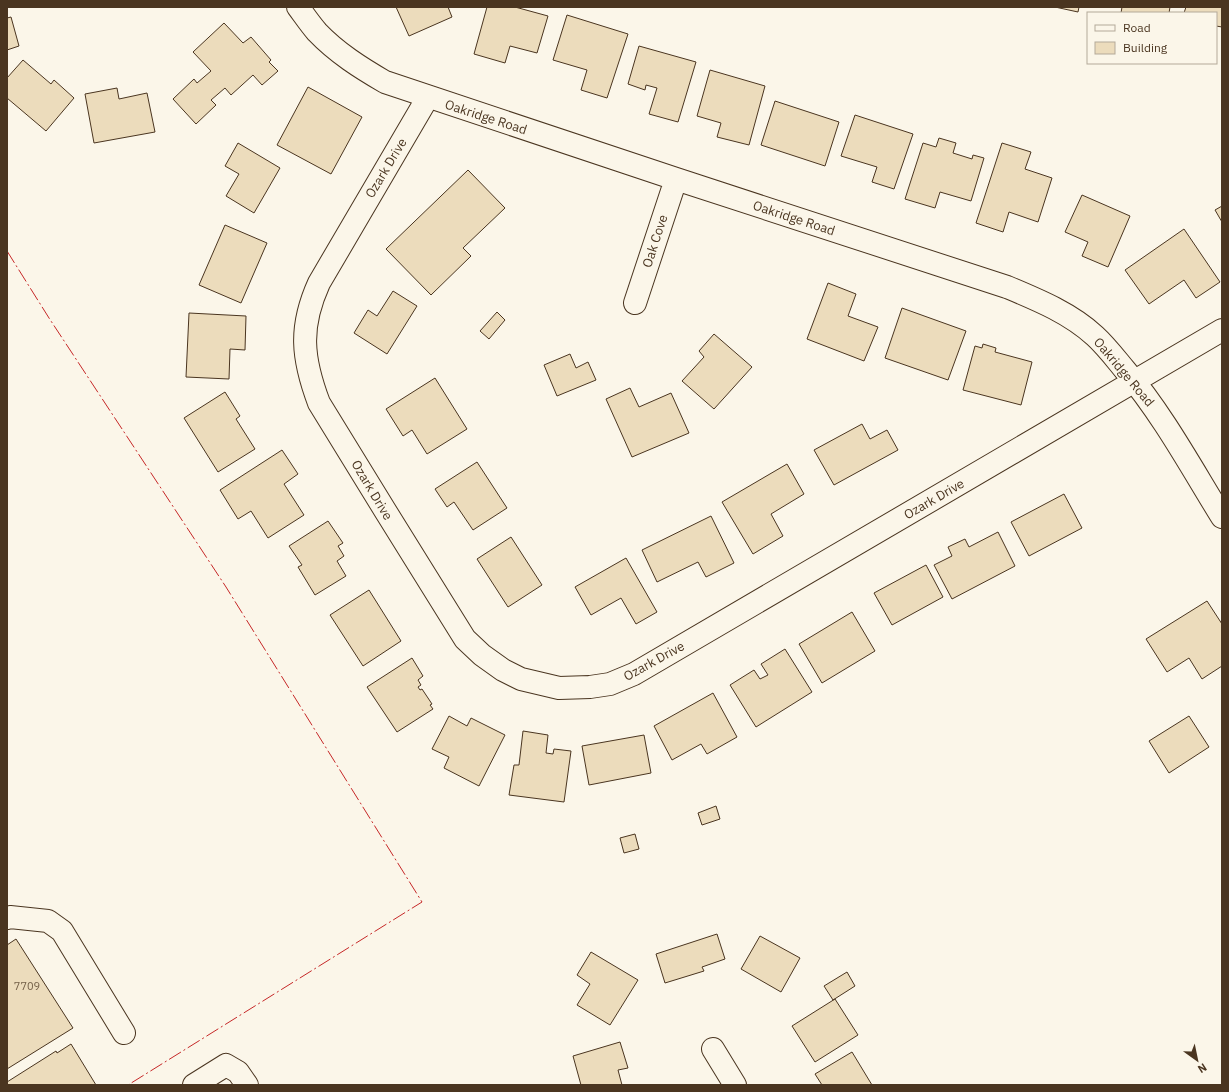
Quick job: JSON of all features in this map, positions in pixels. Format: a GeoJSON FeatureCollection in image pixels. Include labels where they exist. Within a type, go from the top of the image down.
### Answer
{"type":"FeatureCollection","features":[{"type":"Feature","properties":{"kind":"street","name":"Oakridge Road"},"geometry":{"type":"LineString","coordinates":[[298,7],[316,31],[332,46],[366,71],[385,82],[1007,288],[1045,303],[1094,335],[1135,381],[1163,420],[1222,517]]}},
{"type":"Feature","properties":{"kind":"street","name":"Ozark Drive"},"geometry":{"type":"LineString","coordinates":[[428,97],[313,295],[305,325],[304,338],[306,357],[312,384],[319,403],[466,639],[487,659],[503,670],[521,679],[559,688],[590,687],[610,684],[634,674],[1222,330]]}},
{"type":"Feature","properties":{"kind":"street","name":"Oak Cove"},"geometry":{"type":"LineString","coordinates":[[635,303],[676,179]]}},
{"type":"Feature","properties":{"kind":"street"},"geometry":{"type":"LineString","coordinates":[[7,918],[10,917],[48,921],[62,930],[124,1033]]}},
{"type":"Feature","properties":{"kind":"street"},"geometry":{"type":"LineString","coordinates":[[713,1049],[735,1085]]}},
{"type":"Feature","properties":{"kind":"street"},"geometry":{"type":"LineString","coordinates":[[194,1085],[226,1065],[238,1072],[247,1085]]}},
{"type":"Feature","properties":{"kind":"building"},"geometry":{"type":"Polygon","coordinates":[[[396,7],[448,7],[452,17],[409,36],[396,7]]]}},
{"type":"Feature","properties":{"kind":"building"},"geometry":{"type":"Polygon","coordinates":[[[487,7],[515,7],[548,16],[537,53],[510,46],[505,63],[474,54],[487,7]]]}},
{"type":"Feature","properties":{"kind":"building"},"geometry":{"type":"Polygon","coordinates":[[[1055,7],[1079,7],[1078,12],[1055,7]]]}},
{"type":"Feature","properties":{"kind":"building"},"geometry":{"type":"Polygon","coordinates":[[[1122,7],[1170,7],[1169,12],[1121,12],[1122,7]]]}},
{"type":"Feature","properties":{"kind":"building"},"geometry":{"type":"Polygon","coordinates":[[[1186,7],[1222,7],[1222,27],[1217,26],[1217,12],[1184,12],[1186,7]]]}},
{"type":"Feature","properties":{"kind":"building"},"geometry":{"type":"Polygon","coordinates":[[[567,15],[628,34],[607,98],[581,90],[587,70],[553,60],[567,15]]]}},
{"type":"Feature","properties":{"kind":"building"},"geometry":{"type":"Polygon","coordinates":[[[11,17],[19,46],[7,50],[7,18],[11,17]]]}},
{"type":"Feature","properties":{"kind":"building"},"geometry":{"type":"Polygon","coordinates":[[[224,23],[243,43],[251,37],[271,60],[269,62],[278,71],[262,85],[253,75],[231,95],[225,88],[211,100],[216,105],[196,124],[173,99],[194,79],[197,83],[211,71],[193,52],[224,23]]]}},
{"type":"Feature","properties":{"kind":"building"},"geometry":{"type":"Polygon","coordinates":[[[639,46],[696,62],[678,122],[649,114],[657,88],[646,85],[645,90],[628,84],[639,46]]]}},
{"type":"Feature","properties":{"kind":"building"},"geometry":{"type":"Polygon","coordinates":[[[23,60],[51,84],[54,80],[74,98],[46,131],[7,98],[7,78],[23,60]]]}},
{"type":"Feature","properties":{"kind":"building"},"geometry":{"type":"Polygon","coordinates":[[[710,70],[765,86],[749,145],[717,137],[721,123],[697,116],[710,70]]]}},
{"type":"Feature","properties":{"kind":"building"},"geometry":{"type":"Polygon","coordinates":[[[308,87],[362,117],[331,174],[277,145],[308,87]]]}},
{"type":"Feature","properties":{"kind":"building"},"geometry":{"type":"Polygon","coordinates":[[[117,88],[119,99],[147,93],[155,132],[94,143],[85,94],[117,88]]]}},
{"type":"Feature","properties":{"kind":"building"},"geometry":{"type":"Polygon","coordinates":[[[775,101],[839,122],[825,166],[761,145],[775,101]]]}},
{"type":"Feature","properties":{"kind":"building"},"geometry":{"type":"Polygon","coordinates":[[[855,115],[913,134],[894,189],[872,182],[877,167],[841,156],[855,115]]]}},
{"type":"Feature","properties":{"kind":"building"},"geometry":{"type":"Polygon","coordinates":[[[939,138],[956,143],[953,153],[972,159],[973,155],[984,158],[971,201],[940,192],[935,208],[905,199],[923,143],[936,147],[939,138]]]}},
{"type":"Feature","properties":{"kind":"building"},"geometry":{"type":"Polygon","coordinates":[[[238,143],[280,168],[254,213],[226,196],[239,174],[225,166],[238,143]]]}},
{"type":"Feature","properties":{"kind":"building"},"geometry":{"type":"Polygon","coordinates":[[[1002,143],[1031,152],[1025,169],[1052,178],[1038,222],[1009,212],[1003,232],[976,223],[1002,143]]]}},
{"type":"Feature","properties":{"kind":"building"},"geometry":{"type":"Polygon","coordinates":[[[468,170],[505,208],[463,248],[471,256],[431,295],[386,249],[468,170]]]}},
{"type":"Feature","properties":{"kind":"building"},"geometry":{"type":"Polygon","coordinates":[[[1082,195],[1130,216],[1108,267],[1082,256],[1088,242],[1065,232],[1082,195]]]}},
{"type":"Feature","properties":{"kind":"building"},"geometry":{"type":"Polygon","coordinates":[[[1222,206],[1222,222],[1215,210],[1222,206]]]}},
{"type":"Feature","properties":{"kind":"building"},"geometry":{"type":"Polygon","coordinates":[[[225,225],[267,243],[241,303],[199,285],[225,225]]]}},
{"type":"Feature","properties":{"kind":"building"},"geometry":{"type":"Polygon","coordinates":[[[1184,229],[1220,282],[1196,298],[1184,280],[1149,304],[1125,270],[1184,229]]]}},
{"type":"Feature","properties":{"kind":"building"},"geometry":{"type":"Polygon","coordinates":[[[828,283],[856,294],[848,316],[878,327],[864,361],[807,339],[828,283]]]}},
{"type":"Feature","properties":{"kind":"building"},"geometry":{"type":"Polygon","coordinates":[[[393,291],[417,306],[387,354],[354,333],[368,310],[377,316],[393,291]]]}},
{"type":"Feature","properties":{"kind":"building"},"geometry":{"type":"Polygon","coordinates":[[[902,308],[966,331],[948,380],[885,358],[902,308]]]}},
{"type":"Feature","properties":{"kind":"building"},"geometry":{"type":"Polygon","coordinates":[[[497,312],[505,320],[489,339],[480,331],[497,312]]]}},
{"type":"Feature","properties":{"kind":"building"},"geometry":{"type":"Polygon","coordinates":[[[189,313],[246,316],[245,350],[230,349],[229,379],[186,377],[189,313]]]}},
{"type":"Feature","properties":{"kind":"building"},"geometry":{"type":"Polygon","coordinates":[[[714,334],[752,367],[714,409],[682,381],[704,357],[699,351],[714,334]]]}},
{"type":"Feature","properties":{"kind":"building"},"geometry":{"type":"Polygon","coordinates":[[[983,344],[996,348],[995,352],[1032,362],[1021,405],[963,390],[975,346],[982,348],[983,344]]]}},
{"type":"Feature","properties":{"kind":"building"},"geometry":{"type":"Polygon","coordinates":[[[570,354],[576,368],[588,362],[596,380],[557,396],[544,365],[570,354]]]}},
{"type":"Feature","properties":{"kind":"building"},"geometry":{"type":"Polygon","coordinates":[[[435,378],[467,429],[427,454],[412,430],[403,436],[386,409],[435,378]]]}},
{"type":"Feature","properties":{"kind":"building"},"geometry":{"type":"Polygon","coordinates":[[[630,388],[639,407],[671,393],[689,433],[632,457],[606,399],[630,388]]]}},
{"type":"Feature","properties":{"kind":"building"},"geometry":{"type":"Polygon","coordinates":[[[225,392],[240,416],[236,419],[255,449],[218,472],[184,418],[225,392]]]}},
{"type":"Feature","properties":{"kind":"building"},"geometry":{"type":"Polygon","coordinates":[[[862,424],[870,439],[887,430],[898,450],[834,485],[814,450],[862,424]]]}},
{"type":"Feature","properties":{"kind":"building"},"geometry":{"type":"Polygon","coordinates":[[[282,450],[298,474],[284,484],[304,515],[268,538],[251,511],[238,519],[220,490],[282,450]]]}},
{"type":"Feature","properties":{"kind":"building"},"geometry":{"type":"Polygon","coordinates":[[[477,462],[507,508],[473,530],[454,502],[447,507],[435,489],[477,462]]]}},
{"type":"Feature","properties":{"kind":"building"},"geometry":{"type":"Polygon","coordinates":[[[787,464],[804,494],[771,514],[783,536],[753,554],[722,502],[787,464]]]}},
{"type":"Feature","properties":{"kind":"building"},"geometry":{"type":"Polygon","coordinates":[[[1064,494],[1082,528],[1029,556],[1011,522],[1064,494]]]}},
{"type":"Feature","properties":{"kind":"building"},"geometry":{"type":"Polygon","coordinates":[[[711,516],[734,563],[706,577],[698,562],[657,582],[642,550],[711,516]]]}},
{"type":"Feature","properties":{"kind":"building"},"geometry":{"type":"Polygon","coordinates":[[[328,521],[343,543],[338,546],[344,556],[337,561],[346,576],[315,595],[298,567],[302,565],[289,546],[328,521]]]}},
{"type":"Feature","properties":{"kind":"building"},"geometry":{"type":"Polygon","coordinates":[[[998,532],[1015,566],[952,599],[934,565],[952,556],[948,547],[965,539],[969,547],[998,532]]]}},
{"type":"Feature","properties":{"kind":"building"},"geometry":{"type":"Polygon","coordinates":[[[511,537],[542,585],[508,607],[477,559],[511,537]]]}},
{"type":"Feature","properties":{"kind":"building"},"geometry":{"type":"Polygon","coordinates":[[[626,558],[657,612],[636,624],[621,598],[591,615],[575,587],[626,558]]]}},
{"type":"Feature","properties":{"kind":"building"},"geometry":{"type":"Polygon","coordinates":[[[926,565],[943,597],[892,625],[874,593],[926,565]]]}},
{"type":"Feature","properties":{"kind":"building"},"geometry":{"type":"Polygon","coordinates":[[[369,590],[401,641],[363,666],[330,615],[369,590]]]}},
{"type":"Feature","properties":{"kind":"building"},"geometry":{"type":"Polygon","coordinates":[[[1207,601],[1222,624],[1222,666],[1202,679],[1189,658],[1167,672],[1146,639],[1207,601]]]}},
{"type":"Feature","properties":{"kind":"building"},"geometry":{"type":"Polygon","coordinates":[[[852,612],[875,651],[822,683],[799,644],[852,612]]]}},
{"type":"Feature","properties":{"kind":"building"},"geometry":{"type":"Polygon","coordinates":[[[785,649],[812,692],[756,727],[730,685],[754,670],[760,679],[768,675],[761,664],[785,649]]]}},
{"type":"Feature","properties":{"kind":"building"},"geometry":{"type":"Polygon","coordinates":[[[412,658],[423,676],[418,680],[421,685],[418,687],[420,690],[422,689],[432,704],[430,705],[433,709],[397,732],[367,687],[412,658]]]}},
{"type":"Feature","properties":{"kind":"building"},"geometry":{"type":"Polygon","coordinates":[[[713,693],[737,737],[707,754],[701,744],[672,760],[654,726],[713,693]]]}},
{"type":"Feature","properties":{"kind":"building"},"geometry":{"type":"Polygon","coordinates":[[[449,716],[467,726],[471,718],[505,735],[479,786],[444,768],[449,757],[432,749],[449,716]]]}},
{"type":"Feature","properties":{"kind":"building"},"geometry":{"type":"Polygon","coordinates":[[[1189,716],[1209,747],[1169,773],[1149,741],[1189,716]]]}},
{"type":"Feature","properties":{"kind":"building"},"geometry":{"type":"Polygon","coordinates":[[[523,731],[548,735],[546,753],[553,754],[554,749],[571,751],[564,802],[509,795],[514,765],[519,765],[523,731]]]}},
{"type":"Feature","properties":{"kind":"building"},"geometry":{"type":"Polygon","coordinates":[[[644,735],[651,773],[589,785],[582,746],[644,735]]]}},
{"type":"Feature","properties":{"kind":"building"},"geometry":{"type":"Polygon","coordinates":[[[716,806],[720,819],[702,825],[698,813],[716,806]]]}},
{"type":"Feature","properties":{"kind":"building"},"geometry":{"type":"Polygon","coordinates":[[[635,834],[639,849],[624,853],[620,838],[635,834]]]}},
{"type":"Feature","properties":{"kind":"building"},"geometry":{"type":"Polygon","coordinates":[[[717,934],[725,959],[702,967],[704,971],[665,983],[656,954],[717,934]]]}},
{"type":"Feature","properties":{"kind":"building"},"geometry":{"type":"Polygon","coordinates":[[[760,936],[800,958],[781,992],[741,969],[760,936]]]}},
{"type":"Feature","properties":{"kind":"building"},"geometry":{"type":"Polygon","coordinates":[[[16,939],[73,1028],[7,1069],[7,945],[16,939]]]}},
{"type":"Feature","properties":{"kind":"building"},"geometry":{"type":"Polygon","coordinates":[[[591,952],[638,980],[610,1025],[577,1005],[590,984],[577,975],[591,952]]]}},
{"type":"Feature","properties":{"kind":"building"},"geometry":{"type":"Polygon","coordinates":[[[847,972],[855,986],[833,1000],[824,986],[847,972]]]}},
{"type":"Feature","properties":{"kind":"building"},"geometry":{"type":"Polygon","coordinates":[[[835,999],[858,1035],[815,1062],[792,1026],[835,999]]]}},
{"type":"Feature","properties":{"kind":"building"},"geometry":{"type":"Polygon","coordinates":[[[620,1042],[628,1068],[618,1070],[622,1085],[581,1085],[573,1056],[620,1042]]]}},
{"type":"Feature","properties":{"kind":"building"},"geometry":{"type":"Polygon","coordinates":[[[71,1044],[96,1085],[7,1085],[7,1082],[56,1051],[57,1053],[71,1044]]]}},
{"type":"Feature","properties":{"kind":"building"},"geometry":{"type":"Polygon","coordinates":[[[852,1052],[872,1085],[822,1085],[815,1074],[852,1052]]]}},
{"type":"Feature","properties":{"kind":"power"},"geometry":{"type":"LineString","coordinates":[[7,251],[49,318],[226,587],[422,902],[128,1085]]}}]}
